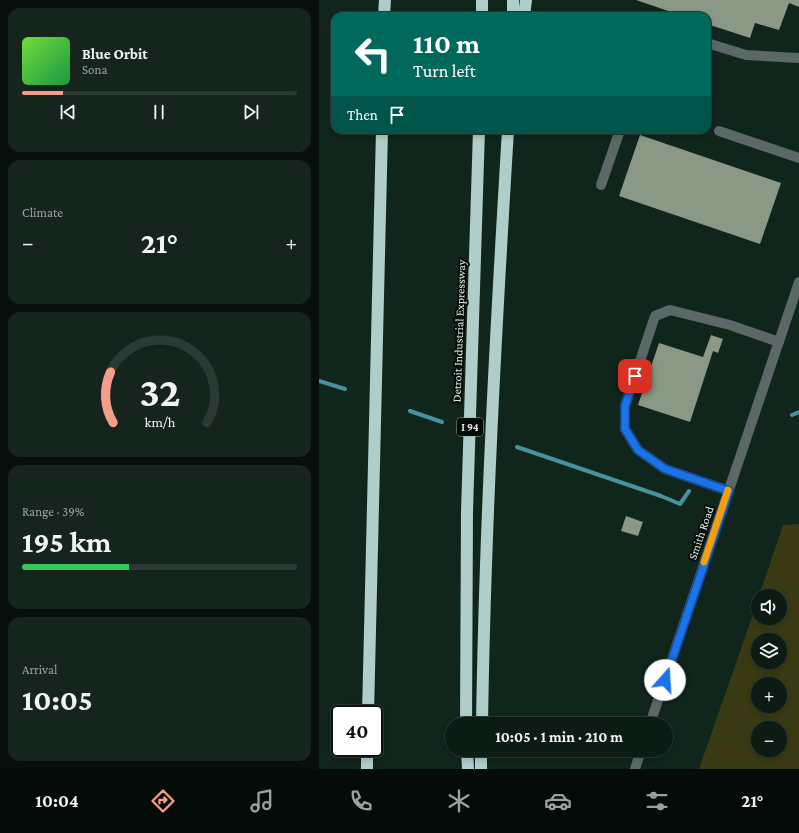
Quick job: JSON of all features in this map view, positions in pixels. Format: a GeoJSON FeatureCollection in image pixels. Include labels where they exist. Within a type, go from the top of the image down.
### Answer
{"type":"FeatureCollection","features":[{"type":"Feature","properties":{"kind":"highway"},"geometry":{"type":"LineString","coordinates":[[385,0],[385,12]]}},
{"type":"Feature","properties":{"kind":"highway"},"geometry":{"type":"LineString","coordinates":[[482,0],[482,12]]}},
{"type":"Feature","properties":{"kind":"highway"},"geometry":{"type":"LineString","coordinates":[[513,0],[513,12]]}},
{"type":"Feature","properties":{"kind":"highway"},"geometry":{"type":"LineString","coordinates":[[525,12],[526,0]]}},
{"type":"Feature","properties":{"kind":"highway"},"geometry":{"type":"LineString","coordinates":[[368,705],[382,134]]}},
{"type":"Feature","properties":{"kind":"highway","name":"Detroit Industrial Expressway"},"geometry":{"type":"LineString","coordinates":[[466,717],[467,511],[479,134]]}},
{"type":"Feature","properties":{"kind":"highway"},"geometry":{"type":"LineString","coordinates":[[482,717],[484,598],[495,355],[508,134]]}},
{"type":"Feature","properties":{"kind":"highway"},"geometry":{"type":"LineString","coordinates":[[367,757],[367,769]]}},
{"type":"Feature","properties":{"kind":"highway"},"geometry":{"type":"LineString","coordinates":[[467,757],[468,769]]}},
{"type":"Feature","properties":{"kind":"highway"},"geometry":{"type":"LineString","coordinates":[[481,757],[481,769]]}},
{"type":"Feature","properties":{"kind":"street"},"geometry":{"type":"LineString","coordinates":[[711,44],[746,55],[799,58]]}},
{"type":"Feature","properties":{"kind":"street"},"geometry":{"type":"LineString","coordinates":[[719,131],[799,158]]}},
{"type":"Feature","properties":{"kind":"street"},"geometry":{"type":"LineString","coordinates":[[601,185],[619,134]]}},
{"type":"Feature","properties":{"kind":"street","name":"Smith Road"},"geometry":{"type":"LineString","coordinates":[[652,717],[799,282]]}},
{"type":"Feature","properties":{"kind":"street"},"geometry":{"type":"LineString","coordinates":[[729,491],[665,469],[638,450],[625,429],[625,406],[655,316],[670,310],[730,325],[779,342]]}},
{"type":"Feature","properties":{"kind":"street"},"geometry":{"type":"LineString","coordinates":[[635,769],[639,757]]}},
{"type":"Feature","properties":{"kind":"shaded area"},"geometry":{"type":"Polygon","coordinates":[[[799,524],[799,769],[699,769],[751,620],[751,625],[787,625],[787,589],[761,589],[783,525],[799,524]]]}},
{"type":"Feature","properties":{"kind":"building"},"geometry":{"type":"Polygon","coordinates":[[[636,0],[799,0],[799,7],[789,3],[779,30],[755,23],[750,38],[711,25],[711,12],[671,12],[636,0]]]}},
{"type":"Feature","properties":{"kind":"building"},"geometry":{"type":"Polygon","coordinates":[[[640,135],[781,183],[760,244],[619,196],[640,135]]]}},
{"type":"Feature","properties":{"kind":"building"},"geometry":{"type":"Polygon","coordinates":[[[711,335],[723,339],[718,353],[713,351],[690,422],[638,405],[659,343],[703,357],[711,335]]]}},
{"type":"Feature","properties":{"kind":"building"},"geometry":{"type":"Polygon","coordinates":[[[626,516],[643,522],[638,536],[621,531],[626,516]]]}},
{"type":"Feature","properties":{"kind":"waterway"},"geometry":{"type":"LineString","coordinates":[[319,381],[345,389]]}},
{"type":"Feature","properties":{"kind":"waterway"},"geometry":{"type":"LineString","coordinates":[[410,411],[442,422]]}},
{"type":"Feature","properties":{"kind":"waterway"},"geometry":{"type":"LineString","coordinates":[[792,415],[799,412]]}},
{"type":"Feature","properties":{"kind":"waterway"},"geometry":{"type":"LineString","coordinates":[[517,447],[661,496],[680,504],[689,491]]}},
{"type":"Feature","properties":{"kind":"slow traffic"},"geometry":{"type":"LineString","coordinates":[[704,562],[729,491],[728,490]]}},
{"type":"Feature","properties":{"kind":"route"},"geometry":{"type":"LineString","coordinates":[[635,376],[625,406],[625,429],[638,450],[665,469],[729,491],[665,680]]}}]}
